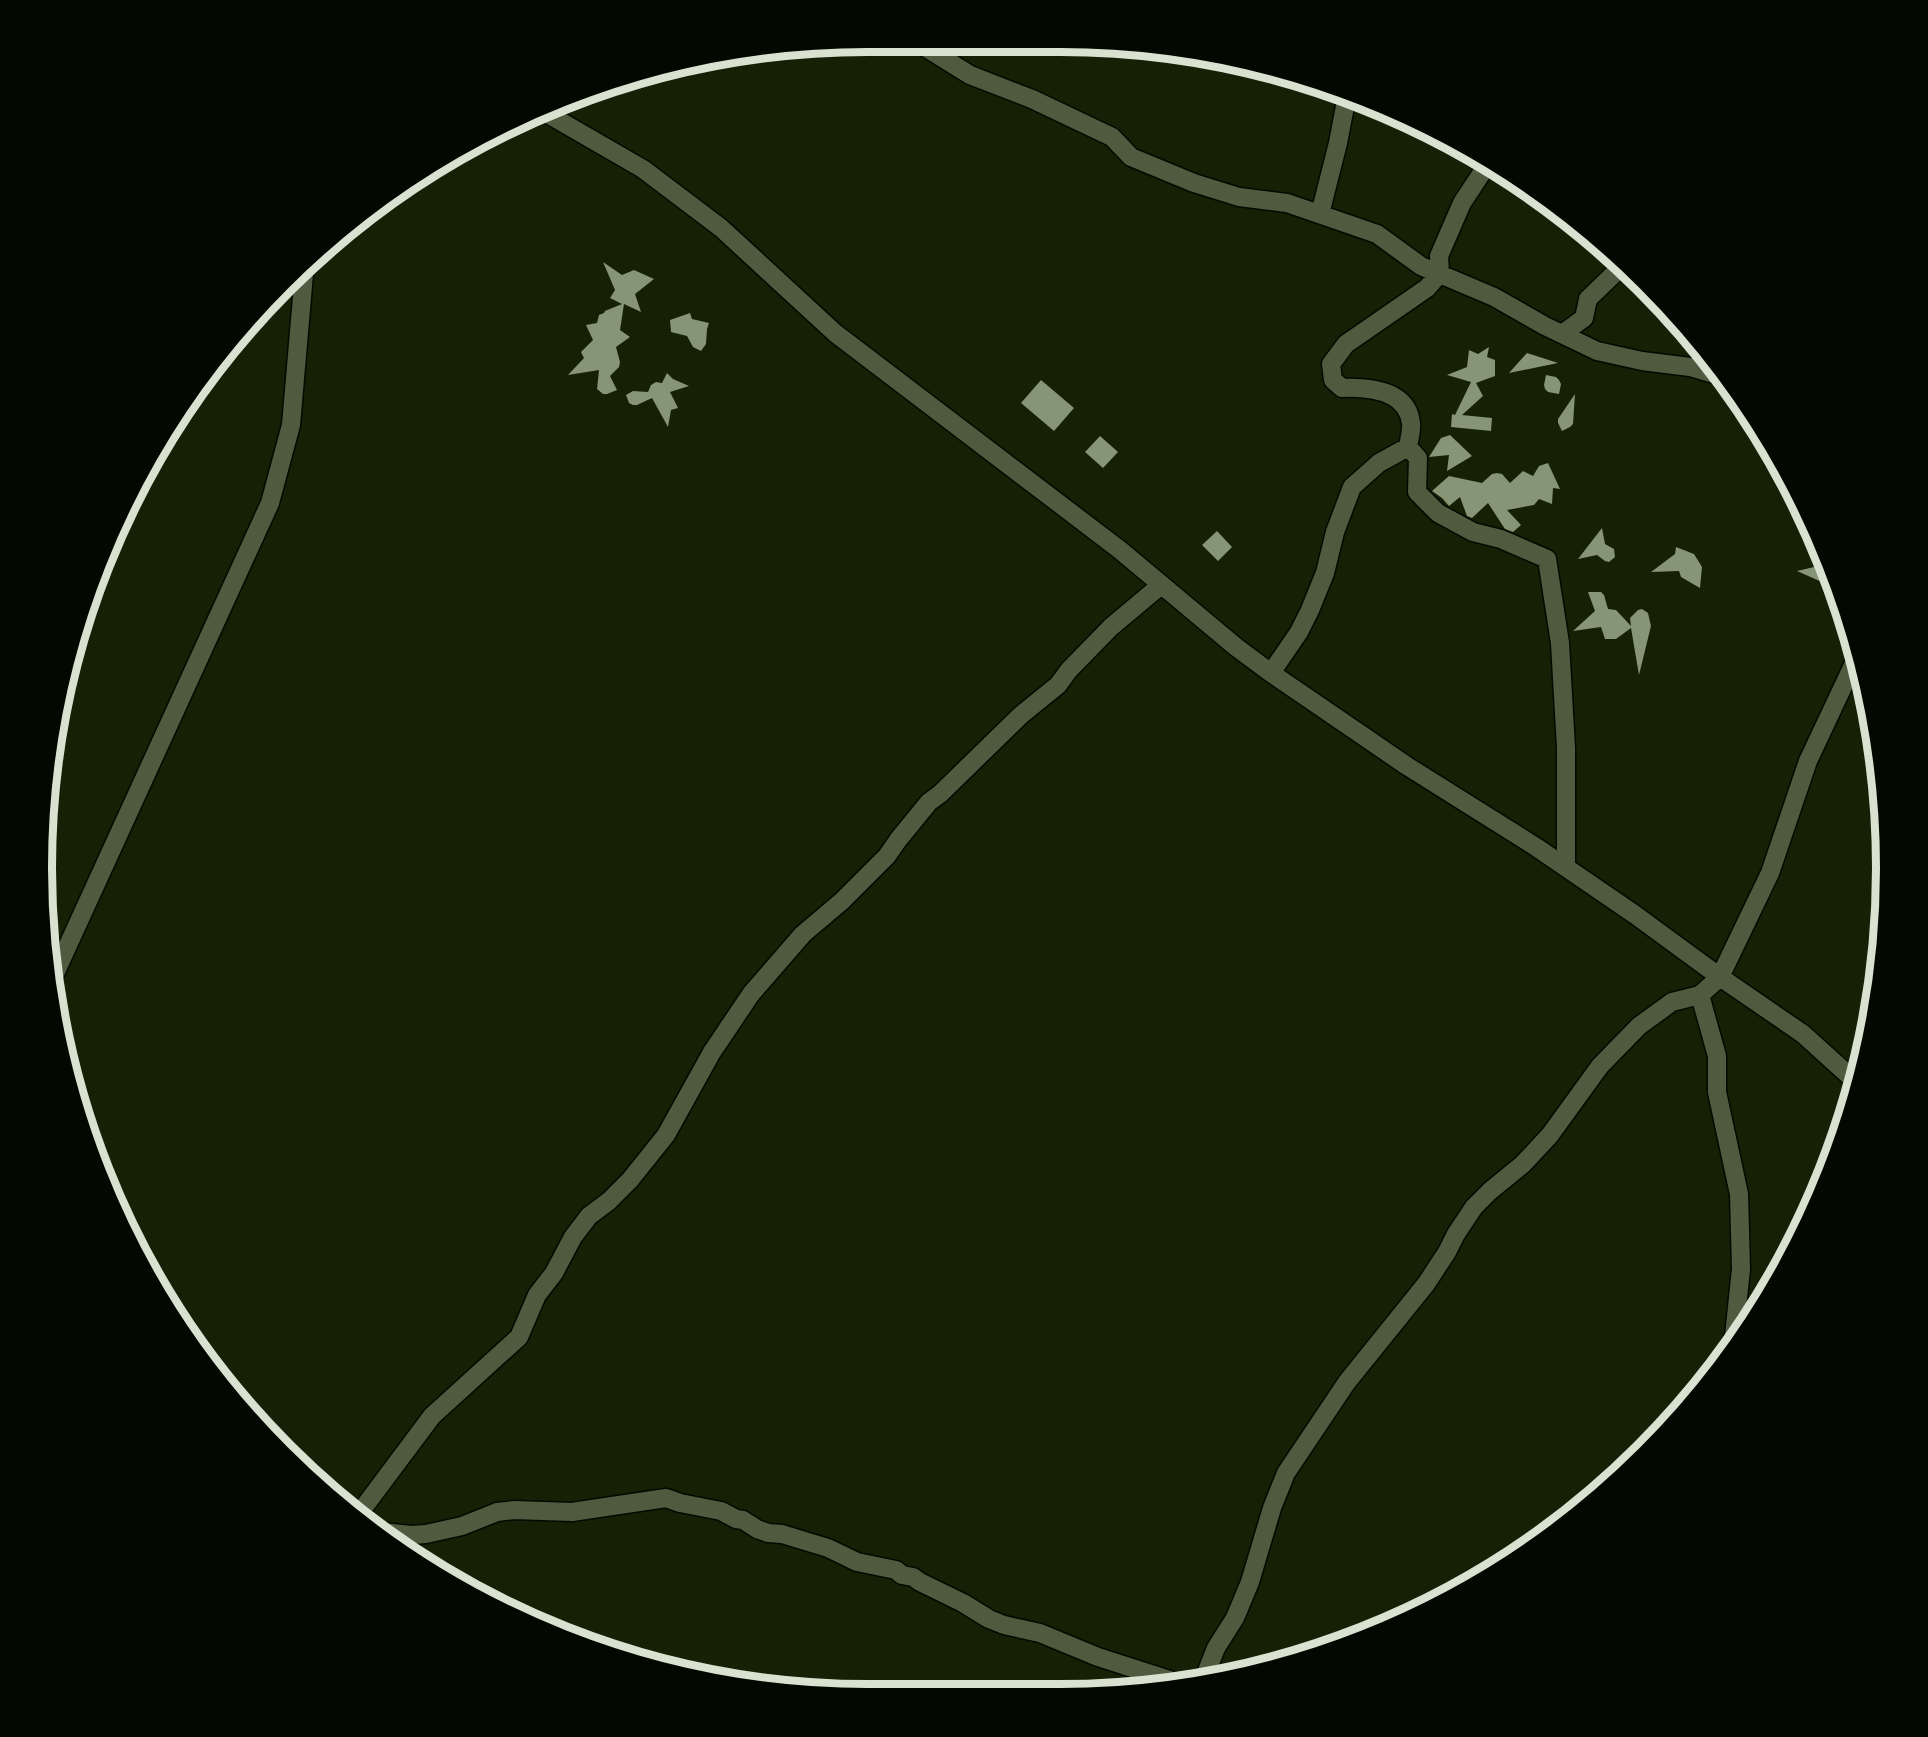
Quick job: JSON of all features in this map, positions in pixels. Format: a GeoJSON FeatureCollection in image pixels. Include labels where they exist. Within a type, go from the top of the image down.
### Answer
{"type":"FeatureCollection","features":[{"type":"Feature","properties":{"kind":"street"},"geometry":{"type":"LineString","coordinates":[[935,53],[970,75],[1032,99],[1112,136],[1131,157],[1194,183],[1239,197],[1287,203],[1377,234],[1421,266],[1494,297],[1597,351],[1708,373]]}},
{"type":"Feature","properties":{"kind":"street"},"geometry":{"type":"LineString","coordinates":[[1320,214],[1345,105]]}},
{"type":"Feature","properties":{"kind":"street"},"geometry":{"type":"LineString","coordinates":[[552,117],[643,169],[721,228],[835,333],[1120,550],[1271,673],[1407,766],[1566,867],[1634,914],[1803,1034],[1849,1076]]}},
{"type":"Feature","properties":{"kind":"street"},"geometry":{"type":"LineString","coordinates":[[1483,171],[1462,203],[1439,256],[1440,273],[1427,288],[1346,344],[1330,364],[1333,380],[1342,388],[1363,387],[1388,393],[1404,404],[1411,424],[1408,447],[1418,458],[1416,492],[1438,513],[1473,532],[1501,539],[1547,559],[1560,644],[1566,748],[1566,867]]}},
{"type":"Feature","properties":{"kind":"street"},"geometry":{"type":"LineString","coordinates":[[1562,334],[1584,318],[1588,299],[1616,272]]}},
{"type":"Feature","properties":{"kind":"street"},"geometry":{"type":"LineString","coordinates":[[58,967],[270,502],[291,424],[303,281]]}},
{"type":"Feature","properties":{"kind":"street"},"geometry":{"type":"LineString","coordinates":[[1271,673],[1299,632],[1310,610],[1325,573],[1335,532],[1352,487],[1379,463],[1408,447]]}},
{"type":"Feature","properties":{"kind":"street"},"geometry":{"type":"LineString","coordinates":[[363,1509],[432,1416],[519,1337],[537,1296],[554,1273],[573,1237],[589,1216],[609,1201],[630,1180],[666,1134],[712,1052],[751,994],[775,964],[803,934],[842,901],[887,856],[929,802],[1021,715],[1058,685],[1075,663],[1111,627],[1161,585]]}},
{"type":"Feature","properties":{"kind":"street"},"geometry":{"type":"LineString","coordinates":[[1207,1671],[1216,1648],[1235,1618],[1250,1582],[1272,1508],[1286,1473],[1347,1382],[1426,1284],[1474,1207],[1530,1157],[1550,1135],[1600,1066],[1639,1026],[1672,1002],[1700,995],[1720,977],[1770,873],[1808,760],[1851,670]]}},
{"type":"Feature","properties":{"kind":"street"},"geometry":{"type":"LineString","coordinates":[[1700,995],[1717,1056],[1717,1092],[1739,1194],[1742,1245],[1734,1327]]}},
{"type":"Feature","properties":{"kind":"street"},"geometry":{"type":"LineString","coordinates":[[396,1533],[426,1534],[462,1526],[497,1512],[514,1510],[572,1512],[666,1498],[721,1511],[768,1533],[782,1534],[828,1548],[857,1562],[896,1570],[902,1575],[913,1577],[963,1603],[989,1619],[1004,1625],[1040,1633],[1098,1657],[1164,1678]]}},
{"type":"Feature","properties":{"kind":"building"},"geometry":{"type":"Polygon","coordinates":[[[603,262],[622,275],[634,270],[654,279],[635,294],[641,312],[624,304],[620,330],[630,337],[616,347],[619,367],[610,376],[617,390],[607,394],[597,389],[599,370],[568,375],[584,358],[581,352],[593,340],[586,325],[597,323],[599,315],[622,304],[610,298],[615,290],[603,262]]]}},
{"type":"Feature","properties":{"kind":"building"},"geometry":{"type":"Polygon","coordinates":[[[690,313],[692,319],[709,323],[706,344],[701,351],[693,347],[687,336],[671,332],[670,320],[690,313]]]}},
{"type":"Feature","properties":{"kind":"building"},"geometry":{"type":"Polygon","coordinates":[[[1489,347],[1487,357],[1495,360],[1495,376],[1476,383],[1483,396],[1462,415],[1492,418],[1491,431],[1451,427],[1452,414],[1455,415],[1471,382],[1447,375],[1467,367],[1469,350],[1478,354],[1489,347]]]}},
{"type":"Feature","properties":{"kind":"building"},"geometry":{"type":"Polygon","coordinates":[[[1527,353],[1558,363],[1509,373],[1527,353]]]}},
{"type":"Feature","properties":{"kind":"building"},"geometry":{"type":"Polygon","coordinates":[[[667,373],[673,379],[689,386],[670,392],[678,408],[671,410],[668,427],[652,398],[633,405],[629,403],[626,395],[633,391],[648,392],[651,385],[656,382],[662,383],[667,373]]]}},
{"type":"Feature","properties":{"kind":"building"},"geometry":{"type":"Polygon","coordinates":[[[1546,375],[1559,380],[1561,384],[1559,394],[1548,392],[1545,389],[1546,375]]]}},
{"type":"Feature","properties":{"kind":"building"},"geometry":{"type":"Polygon","coordinates":[[[1041,380],[1074,408],[1054,431],[1021,403],[1041,380]]]}},
{"type":"Feature","properties":{"kind":"building"},"geometry":{"type":"Polygon","coordinates":[[[1575,394],[1573,424],[1562,431],[1558,419],[1575,394]]]}},
{"type":"Feature","properties":{"kind":"building"},"geometry":{"type":"Polygon","coordinates":[[[1450,435],[1472,456],[1447,471],[1449,455],[1429,457],[1441,438],[1450,435]]]}},
{"type":"Feature","properties":{"kind":"building"},"geometry":{"type":"Polygon","coordinates":[[[1100,436],[1118,452],[1103,468],[1085,452],[1100,436]]]}},
{"type":"Feature","properties":{"kind":"building"},"geometry":{"type":"Polygon","coordinates":[[[1548,463],[1560,489],[1553,488],[1552,504],[1539,499],[1534,505],[1507,510],[1521,525],[1513,532],[1505,529],[1488,503],[1472,518],[1467,516],[1460,497],[1449,506],[1432,491],[1449,476],[1482,483],[1492,474],[1497,473],[1502,474],[1510,483],[1523,471],[1533,476],[1539,466],[1548,463]]]}},
{"type":"Feature","properties":{"kind":"building"},"geometry":{"type":"Polygon","coordinates":[[[1602,528],[1605,544],[1614,549],[1615,557],[1609,562],[1597,555],[1578,559],[1602,528]]]}},
{"type":"Feature","properties":{"kind":"building"},"geometry":{"type":"Polygon","coordinates":[[[1217,531],[1232,547],[1218,561],[1202,545],[1217,531]]]}},
{"type":"Feature","properties":{"kind":"building"},"geometry":{"type":"Polygon","coordinates":[[[1676,547],[1694,554],[1702,567],[1700,588],[1681,577],[1679,571],[1651,572],[1675,554],[1676,547]]]}},
{"type":"Feature","properties":{"kind":"building"},"geometry":{"type":"Polygon","coordinates":[[[1817,566],[1823,583],[1797,571],[1817,566]]]}},
{"type":"Feature","properties":{"kind":"building"},"geometry":{"type":"Polygon","coordinates":[[[1588,592],[1601,592],[1608,609],[1616,610],[1631,626],[1630,618],[1638,610],[1642,609],[1648,613],[1651,626],[1639,675],[1631,628],[1616,639],[1605,639],[1601,627],[1573,631],[1595,611],[1588,592]]]}}]}
